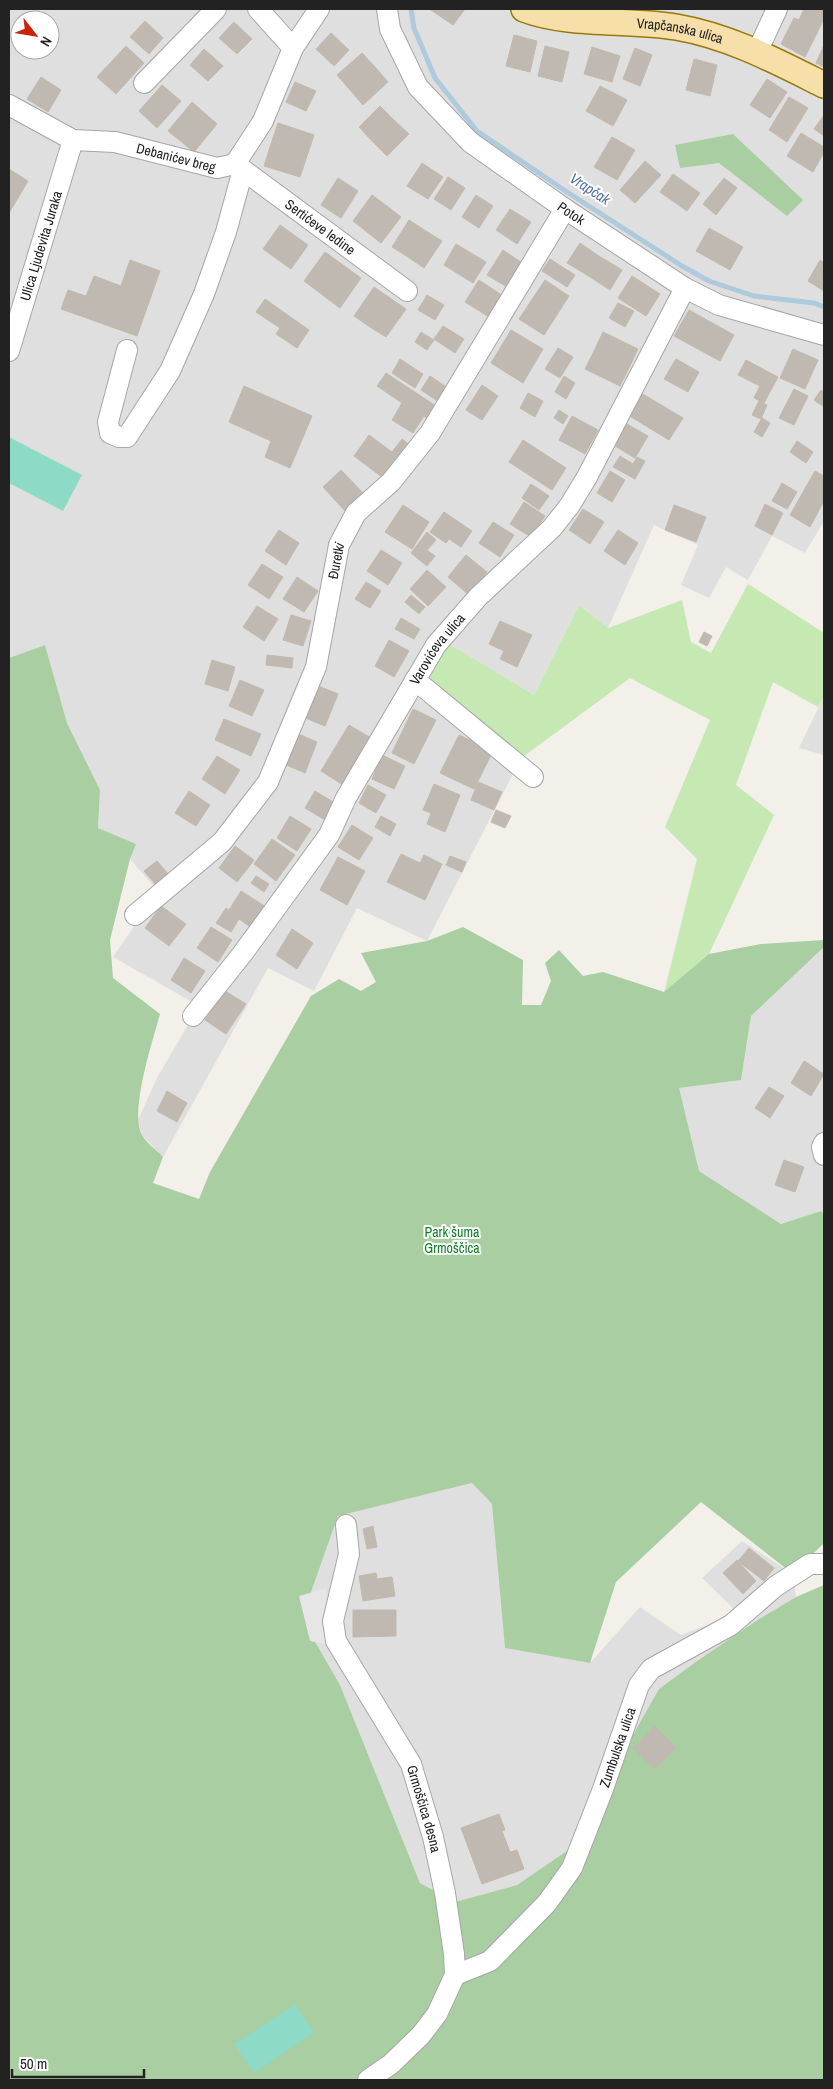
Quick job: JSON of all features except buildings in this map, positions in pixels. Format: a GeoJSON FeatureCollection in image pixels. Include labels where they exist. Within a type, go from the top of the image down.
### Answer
{"type":"FeatureCollection","features":[{"type":"Feature","properties":{"kind":"main road","name":"Vrapčanska ulica"},"geometry":{"type":"LineString","coordinates":[[524,9],[547,15],[674,27],[711,35],[757,52],[824,85]]}},
{"type":"Feature","properties":{"kind":"street"},"geometry":{"type":"LineString","coordinates":[[144,83],[216,9]]}},
{"type":"Feature","properties":{"kind":"street"},"geometry":{"type":"LineString","coordinates":[[258,9],[293,48]]}},
{"type":"Feature","properties":{"kind":"street","name":"Debanićev breg"},"geometry":{"type":"LineString","coordinates":[[9,105],[73,140],[115,142],[217,168],[239,167],[263,121],[293,48],[319,9]]}},
{"type":"Feature","properties":{"kind":"street","name":"Potok"},"geometry":{"type":"LineString","coordinates":[[387,9],[390,30],[418,87],[470,142],[565,209],[685,288],[719,304],[824,335]]}},
{"type":"Feature","properties":{"kind":"street"},"geometry":{"type":"LineString","coordinates":[[757,52],[777,9]]}},
{"type":"Feature","properties":{"kind":"street","name":"Ulica Ljudevita Juraka"},"geometry":{"type":"LineString","coordinates":[[9,351],[73,140]]}},
{"type":"Feature","properties":{"kind":"street"},"geometry":{"type":"LineString","coordinates":[[127,350],[108,422],[110,433],[119,437],[128,437],[170,371],[204,294],[226,232],[239,167]]}},
{"type":"Feature","properties":{"kind":"street","name":"Sertićeve ledine"},"geometry":{"type":"LineString","coordinates":[[239,167],[407,291]]}},
{"type":"Feature","properties":{"kind":"street","name":"Đuretki"},"geometry":{"type":"LineString","coordinates":[[136,915],[222,842],[268,782],[316,667],[339,545],[356,513],[391,482],[430,434],[565,209]]}},
{"type":"Feature","properties":{"kind":"street","name":"Varovićeva ulica"},"geometry":{"type":"LineString","coordinates":[[193,1016],[244,953],[329,835],[346,798],[436,645],[472,604],[552,528],[570,505],[587,477],[685,288]]}},
{"type":"Feature","properties":{"kind":"street"},"geometry":{"type":"LineString","coordinates":[[415,680],[533,777]]}},
{"type":"Feature","properties":{"kind":"street"},"geometry":{"type":"LineString","coordinates":[[824,1143],[822,1147],[824,1155]]}},
{"type":"Feature","properties":{"kind":"street","name":"Grmoščica desna"},"geometry":{"type":"LineString","coordinates":[[346,1525],[349,1554],[333,1620],[336,1641],[411,1764],[433,1837],[445,1893],[454,1954],[455,1975],[437,2014],[421,2035],[391,2064],[368,2080]]}},
{"type":"Feature","properties":{"kind":"street","name":"Zumbulska ulica"},"geometry":{"type":"LineString","coordinates":[[455,1975],[490,1961],[547,1903],[572,1868],[603,1789],[639,1685],[651,1669],[731,1625],[776,1586],[810,1564],[824,1564]]}},
{"type":"Feature","properties":{"kind":"shaded area"},"geometry":{"type":"Polygon","coordinates":[[[9,9],[824,9],[824,521],[805,553],[772,536],[748,580],[726,567],[709,598],[681,585],[698,545],[654,525],[608,628],[579,605],[534,695],[446,642],[403,687],[516,768],[427,941],[357,908],[314,991],[268,968],[163,1157],[142,1135],[138,1120],[157,1078],[199,1006],[113,957],[135,925],[164,898],[130,859],[135,844],[98,828],[100,790],[67,723],[45,645],[9,658],[9,9]]]}},
{"type":"Feature","properties":{"kind":"shaded area"},"geometry":{"type":"Polygon","coordinates":[[[824,696],[824,755],[799,748],[824,696]]]}},
{"type":"Feature","properties":{"kind":"shaded area"},"geometry":{"type":"Polygon","coordinates":[[[824,947],[824,1214],[821,1211],[781,1224],[699,1171],[678,1088],[741,1080],[751,1016],[824,947]]]}},
{"type":"Feature","properties":{"kind":"shaded area"},"geometry":{"type":"Polygon","coordinates":[[[472,1483],[492,1504],[505,1648],[590,1663],[640,1607],[681,1635],[738,1613],[702,1578],[742,1541],[793,1574],[796,1597],[759,1619],[659,1689],[577,1844],[517,1885],[455,1902],[420,1883],[340,1685],[313,1638],[311,1592],[338,1516],[472,1483]]]}},
{"type":"Feature","properties":{"kind":"shaded area"},"geometry":{"type":"Polygon","coordinates":[[[326,1588],[330,1645],[310,1641],[299,1596],[326,1588]]]}},
{"type":"Feature","properties":{"kind":"green space"},"geometry":{"type":"Polygon","coordinates":[[[733,134],[803,200],[787,216],[719,163],[680,168],[675,145],[733,134]]]}},
{"type":"Feature","properties":{"kind":"green space"},"geometry":{"type":"Polygon","coordinates":[[[9,437],[82,475],[63,511],[9,483],[9,437]]]}},
{"type":"Feature","properties":{"kind":"green space"},"geometry":{"type":"Polygon","coordinates":[[[748,584],[824,633],[824,696],[818,707],[773,682],[736,785],[774,815],[709,954],[664,993],[697,859],[665,827],[710,720],[630,678],[520,759],[426,684],[427,677],[446,642],[534,695],[579,605],[608,628],[682,600],[691,642],[711,653],[748,584]]]}},
{"type":"Feature","properties":{"kind":"green space","name":"Park šuma Grmoščica"},"geometry":{"type":"Polygon","coordinates":[[[45,645],[67,723],[100,790],[98,828],[136,844],[130,859],[110,940],[113,978],[160,1014],[148,1058],[138,1110],[142,1135],[163,1157],[153,1183],[199,1199],[210,1172],[311,996],[339,979],[361,991],[376,982],[361,953],[427,941],[463,927],[523,960],[522,1005],[541,1005],[551,981],[545,963],[559,950],[583,976],[603,972],[664,992],[709,954],[761,944],[824,940],[824,947],[751,1016],[741,1080],[679,1088],[699,1171],[781,1224],[821,1211],[824,1214],[824,1543],[793,1574],[701,1502],[616,1582],[590,1663],[505,1648],[492,1504],[472,1483],[338,1516],[311,1592],[313,1638],[340,1685],[420,1883],[455,1902],[517,1885],[577,1844],[629,1742],[659,1689],[759,1619],[796,1597],[824,1585],[824,2080],[9,2080],[9,658],[45,645]]]}},
{"type":"Feature","properties":{"kind":"green space"},"geometry":{"type":"Polygon","coordinates":[[[295,2004],[314,2033],[254,2073],[234,2044],[295,2004]]]}},
{"type":"Feature","properties":{"kind":"waterway","name":"Vrapčak"},"geometry":{"type":"LineString","coordinates":[[411,9],[414,28],[435,78],[477,131],[567,192],[682,266],[709,281],[754,296],[814,303],[824,307]]}}]}
